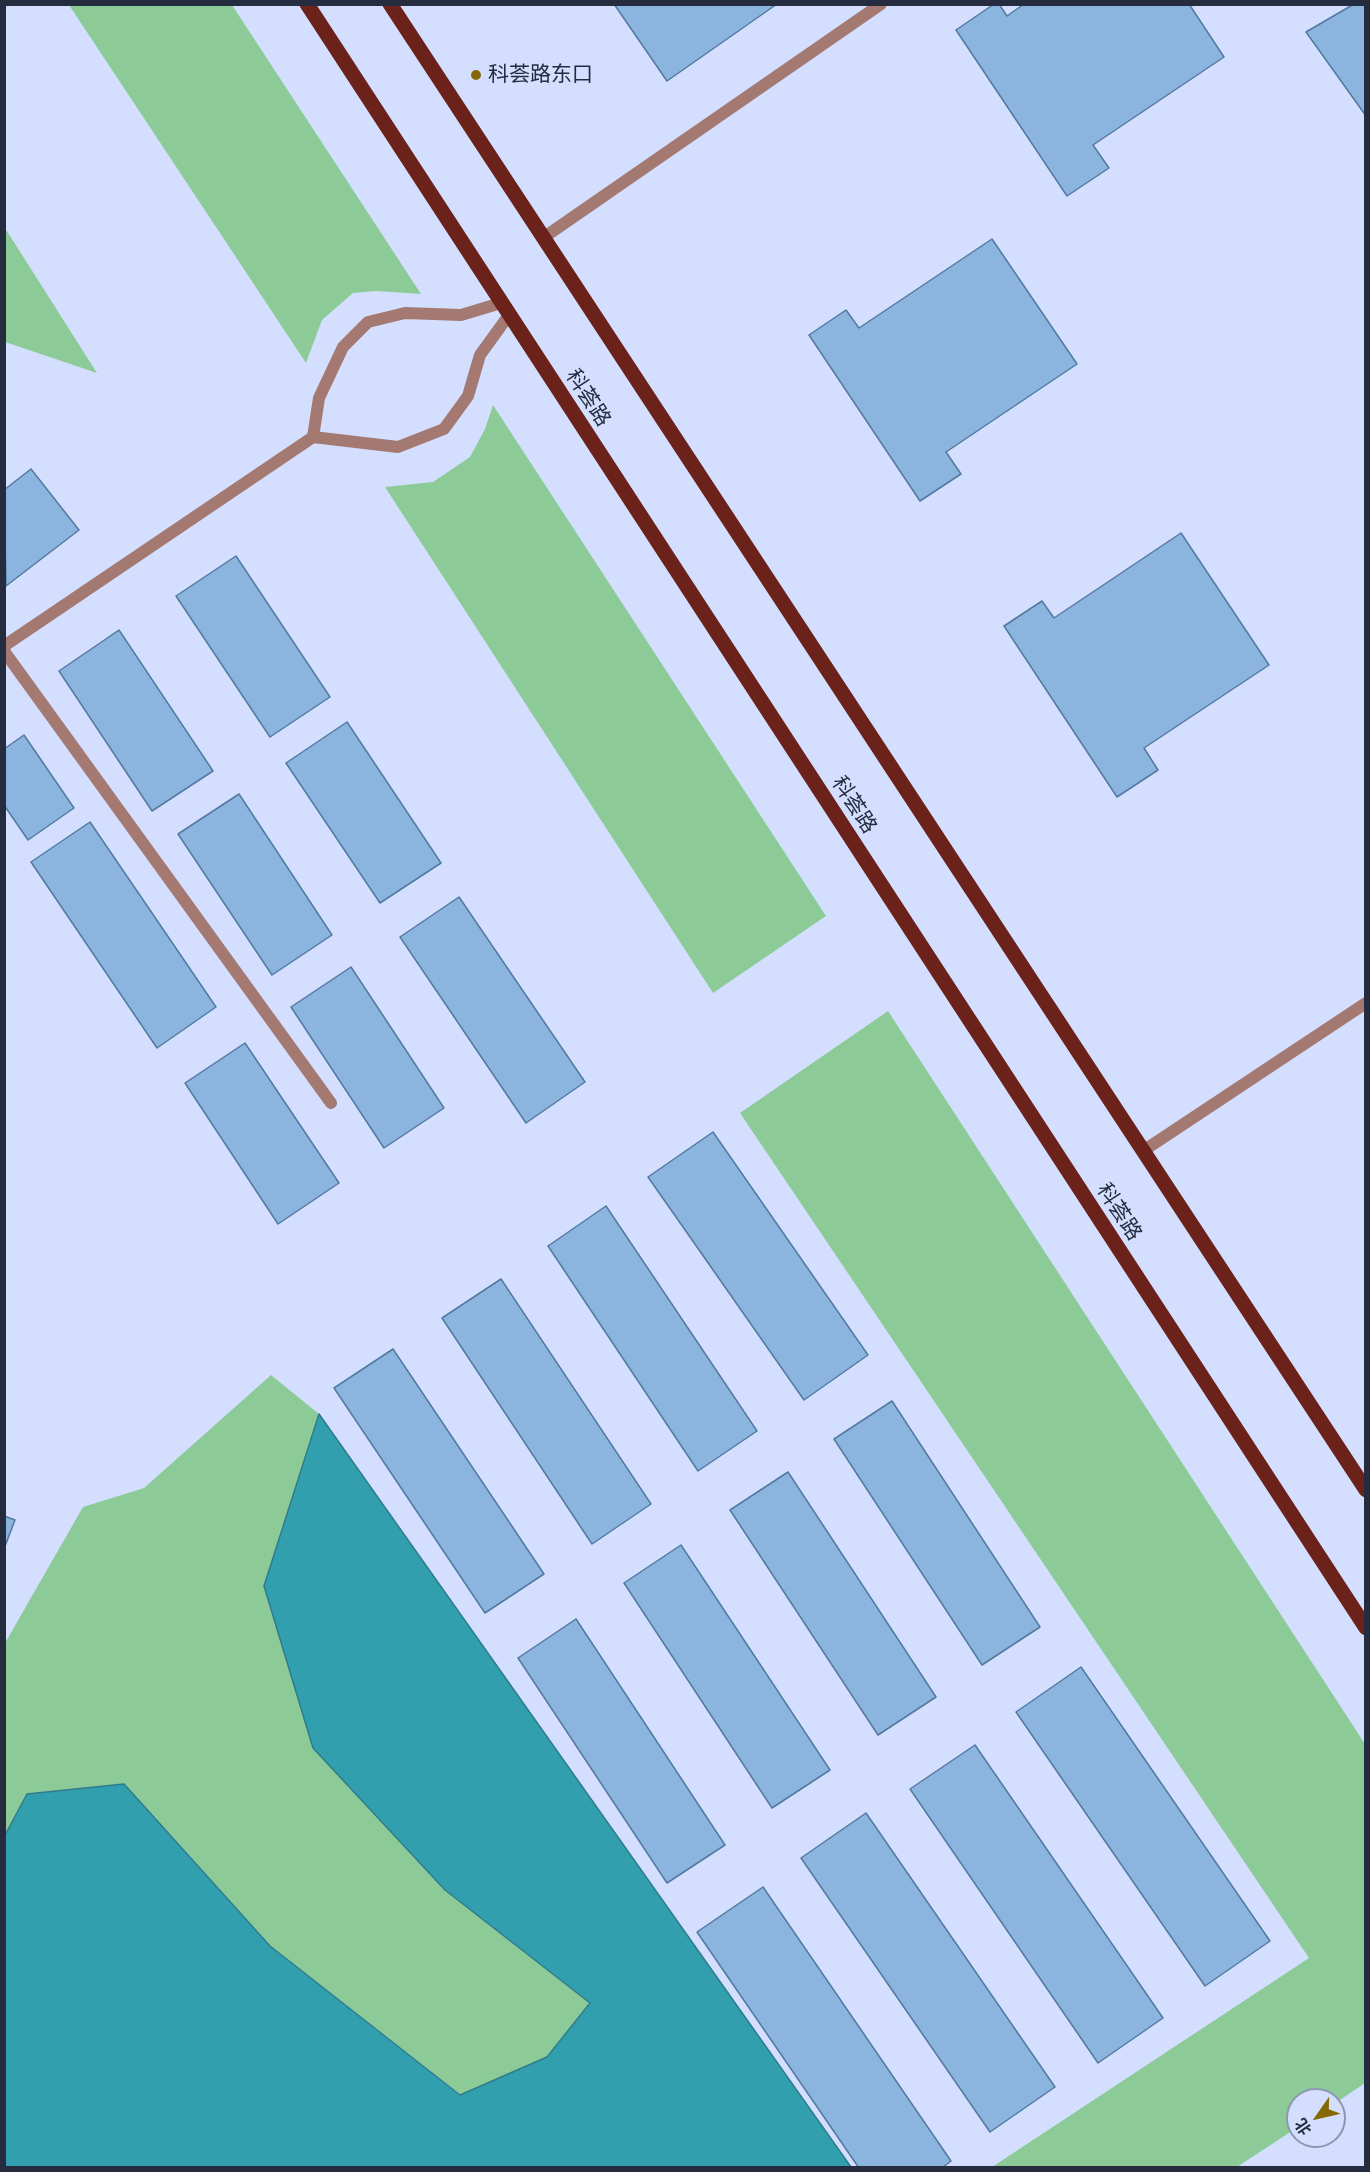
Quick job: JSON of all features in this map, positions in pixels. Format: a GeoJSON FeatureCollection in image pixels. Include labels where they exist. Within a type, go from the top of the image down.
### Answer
{"type":"FeatureCollection","features":[{"type":"Feature","properties":{"kind":"main road","name":"科荟路"},"geometry":{"type":"LineString","coordinates":[[307,4],[1365,1628]]}},
{"type":"Feature","properties":{"kind":"main road"},"geometry":{"type":"LineString","coordinates":[[390,4],[1365,1490]]}},
{"type":"Feature","properties":{"kind":"street"},"geometry":{"type":"LineString","coordinates":[[543,238],[881,4]]}},
{"type":"Feature","properties":{"kind":"street"},"geometry":{"type":"LineString","coordinates":[[313,437],[320,398],[338,357],[343,347],[368,321],[405,313],[461,315],[505,309]]}},
{"type":"Feature","properties":{"kind":"street"},"geometry":{"type":"LineString","coordinates":[[331,1103],[4,648],[313,437],[398,447],[444,429],[468,396],[480,355],[505,309]]}},
{"type":"Feature","properties":{"kind":"street"},"geometry":{"type":"LineString","coordinates":[[1143,1151],[1365,1003]]}},
{"type":"Feature","properties":{"kind":"shaded area"},"geometry":{"type":"Polygon","coordinates":[[[69,5],[232,5],[421,294],[376,291],[353,293],[322,320],[306,363],[69,5]]]}},
{"type":"Feature","properties":{"kind":"shaded area"},"geometry":{"type":"Polygon","coordinates":[[[5,228],[97,373],[5,342],[5,228]]]}},
{"type":"Feature","properties":{"kind":"shaded area"},"geometry":{"type":"Polygon","coordinates":[[[493,405],[826,916],[713,993],[385,487],[433,482],[470,457],[485,429],[493,405]]]}},
{"type":"Feature","properties":{"kind":"shaded area"},"geometry":{"type":"Polygon","coordinates":[[[888,1011],[1365,1744],[1365,2083],[1346,2096],[1346,2088],[1286,2088],[1286,2135],[1237,2167],[992,2167],[1309,1958],[740,1113],[888,1011]]]}},
{"type":"Feature","properties":{"kind":"shaded area"},"geometry":{"type":"Polygon","coordinates":[[[271,1375],[319,1414],[264,1586],[445,1890],[590,2003],[547,2057],[461,2095],[270,1946],[124,1784],[27,1794],[5,1835],[5,1643],[83,1507],[144,1488],[271,1375]]]}},
{"type":"Feature","properties":{"kind":"shaded area"},"geometry":{"type":"Polygon","coordinates":[[[319,1414],[851,2167],[5,2167],[5,1835],[27,1794],[124,1784],[270,1946],[460,2095],[547,2057],[590,2003],[445,1890],[313,1748],[264,1586],[319,1414]]]}},
{"type":"Feature","properties":{"kind":"building"},"geometry":{"type":"Polygon","coordinates":[[[614,4],[777,4],[667,81],[614,4]]]}},
{"type":"Feature","properties":{"kind":"building"},"geometry":{"type":"Polygon","coordinates":[[[994,4],[999,4],[1007,16],[1024,4],[1189,4],[1224,57],[1093,145],[1109,168],[1067,196],[956,30],[994,4]]]}},
{"type":"Feature","properties":{"kind":"building"},"geometry":{"type":"Polygon","coordinates":[[[1354,4],[1366,4],[1366,116],[1306,32],[1354,4]]]}},
{"type":"Feature","properties":{"kind":"building"},"geometry":{"type":"Polygon","coordinates":[[[992,239],[1077,364],[946,452],[961,474],[920,501],[809,335],[846,310],[859,328],[992,239]]]}},
{"type":"Feature","properties":{"kind":"building"},"geometry":{"type":"Polygon","coordinates":[[[31,469],[79,530],[6,586],[4,490],[31,469]]]}},
{"type":"Feature","properties":{"kind":"building"},"geometry":{"type":"Polygon","coordinates":[[[1181,533],[1269,665],[1144,748],[1158,770],[1117,797],[1004,626],[1042,601],[1054,618],[1181,533]]]}},
{"type":"Feature","properties":{"kind":"building"},"geometry":{"type":"Polygon","coordinates":[[[236,556],[330,697],[270,737],[176,596],[236,556]]]}},
{"type":"Feature","properties":{"kind":"building"},"geometry":{"type":"Polygon","coordinates":[[[119,630],[213,771],[152,811],[59,671],[119,630]]]}},
{"type":"Feature","properties":{"kind":"building"},"geometry":{"type":"Polygon","coordinates":[[[347,722],[441,863],[380,903],[286,763],[347,722]]]}},
{"type":"Feature","properties":{"kind":"building"},"geometry":{"type":"Polygon","coordinates":[[[24,735],[74,808],[28,840],[4,805],[4,749],[24,735]]]}},
{"type":"Feature","properties":{"kind":"building"},"geometry":{"type":"Polygon","coordinates":[[[239,794],[332,935],[272,975],[178,834],[239,794]]]}},
{"type":"Feature","properties":{"kind":"building"},"geometry":{"type":"Polygon","coordinates":[[[90,822],[216,1007],[157,1048],[31,862],[90,822]]]}},
{"type":"Feature","properties":{"kind":"building"},"geometry":{"type":"Polygon","coordinates":[[[459,897],[585,1082],[526,1123],[400,937],[459,897]]]}},
{"type":"Feature","properties":{"kind":"building"},"geometry":{"type":"Polygon","coordinates":[[[351,967],[444,1108],[384,1148],[291,1007],[351,967]]]}},
{"type":"Feature","properties":{"kind":"building"},"geometry":{"type":"Polygon","coordinates":[[[245,1043],[339,1183],[278,1224],[185,1083],[245,1043]]]}},
{"type":"Feature","properties":{"kind":"building"},"geometry":{"type":"Polygon","coordinates":[[[713,1132],[868,1355],[804,1400],[648,1177],[713,1132]]]}},
{"type":"Feature","properties":{"kind":"building"},"geometry":{"type":"Polygon","coordinates":[[[606,1206],[757,1431],[698,1471],[548,1246],[606,1206]]]}},
{"type":"Feature","properties":{"kind":"building"},"geometry":{"type":"Polygon","coordinates":[[[501,1279],[651,1504],[592,1544],[442,1318],[501,1279]]]}},
{"type":"Feature","properties":{"kind":"building"},"geometry":{"type":"Polygon","coordinates":[[[393,1349],[544,1574],[485,1613],[334,1388],[393,1349]]]}},
{"type":"Feature","properties":{"kind":"building"},"geometry":{"type":"Polygon","coordinates":[[[892,1401],[1040,1627],[982,1665],[834,1439],[892,1401]]]}},
{"type":"Feature","properties":{"kind":"building"},"geometry":{"type":"Polygon","coordinates":[[[788,1472],[936,1697],[878,1735],[730,1510],[788,1472]]]}},
{"type":"Feature","properties":{"kind":"building"},"geometry":{"type":"Polygon","coordinates":[[[4,1516],[15,1520],[4,1549],[4,1516]]]}},
{"type":"Feature","properties":{"kind":"building"},"geometry":{"type":"Polygon","coordinates":[[[681,1545],[830,1770],[772,1808],[624,1583],[681,1545]]]}},
{"type":"Feature","properties":{"kind":"building"},"geometry":{"type":"Polygon","coordinates":[[[576,1619],[725,1845],[667,1883],[518,1658],[576,1619]]]}},
{"type":"Feature","properties":{"kind":"building"},"geometry":{"type":"Polygon","coordinates":[[[1081,1667],[1270,1941],[1205,1986],[1016,1712],[1081,1667]]]}},
{"type":"Feature","properties":{"kind":"building"},"geometry":{"type":"Polygon","coordinates":[[[975,1745],[1163,2018],[1098,2063],[910,1789],[975,1745]]]}},
{"type":"Feature","properties":{"kind":"building"},"geometry":{"type":"Polygon","coordinates":[[[866,1813],[1055,2087],[990,2132],[801,1858],[866,1813]]]}},
{"type":"Feature","properties":{"kind":"building"},"geometry":{"type":"Polygon","coordinates":[[[763,1887],[951,2161],[942,2168],[859,2168],[697,1932],[763,1887]]]}},
{"type":"Feature","properties":{"kind":"place","name":"科荟路东口"},"geometry":{"type":"Point","coordinates":[476,75]}}]}
